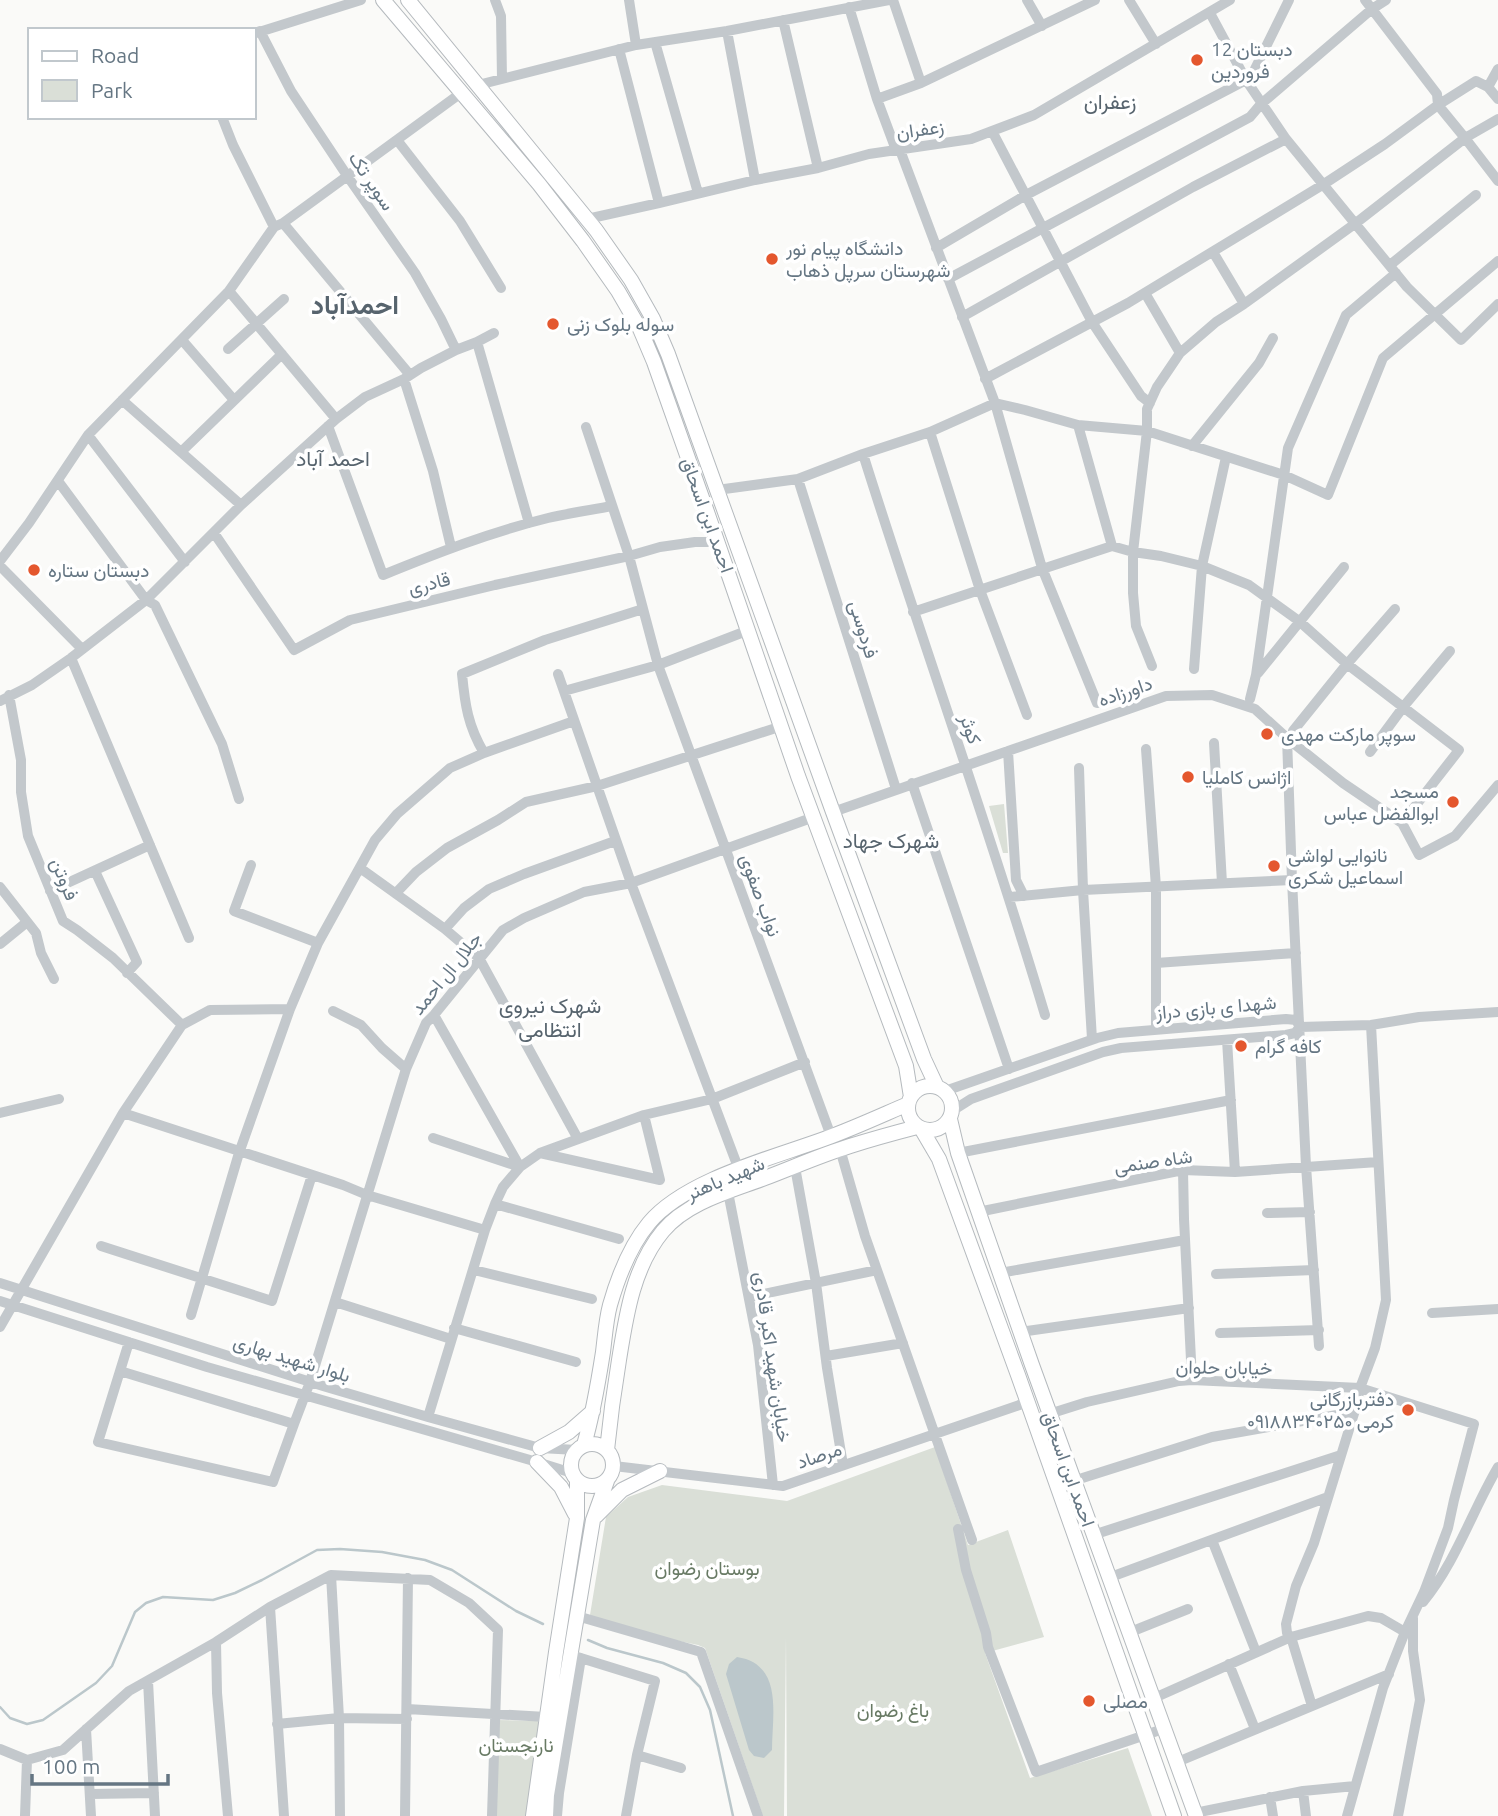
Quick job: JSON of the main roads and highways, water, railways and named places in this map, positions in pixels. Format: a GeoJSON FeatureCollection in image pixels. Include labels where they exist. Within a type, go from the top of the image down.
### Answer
{"type":"FeatureCollection","features":[{"type":"Feature","properties":{"kind":"main road","name":"احمد ابن اسحاق"},"geometry":{"type":"LineString","coordinates":[[383,0],[539,184],[618,291],[640,329],[906,1066],[909,1101]]}},
{"type":"Feature","properties":{"kind":"main road","name":"احمد ابن اسحاق"},"geometry":{"type":"LineString","coordinates":[[408,0],[587,219],[631,280],[653,319],[920,1048],[941,1089]]}},
{"type":"Feature","properties":{"kind":"main road"},"geometry":{"type":"LineString","coordinates":[[706,509],[711,512],[720,509],[719,497]]}},
{"type":"Feature","properties":{"kind":"main road"},"geometry":{"type":"LineString","coordinates":[[718,542],[718,537],[724,533],[734,538]]}},
{"type":"Feature","properties":{"kind":"main road"},"geometry":{"type":"LineString","coordinates":[[922,1087],[941,1089],[949,1097],[951,1115],[941,1128],[919,1128],[909,1117],[909,1101],[922,1087]]}},
{"type":"Feature","properties":{"kind":"main road","name":"شهید باهنر"},"geometry":{"type":"LineString","coordinates":[[581,1448],[594,1410],[610,1306],[635,1242],[649,1223],[686,1193],[720,1177],[831,1136],[909,1101]]}},
{"type":"Feature","properties":{"kind":"main road","name":"احمد ابن اسحاق"},"geometry":{"type":"LineString","coordinates":[[951,1115],[958,1153],[978,1212],[1195,1815]]}},
{"type":"Feature","properties":{"kind":"main road","name":"احمد ابن اسحاق"},"geometry":{"type":"LineString","coordinates":[[919,1128],[939,1159],[1174,1816]]}},
{"type":"Feature","properties":{"kind":"main road","name":"شهید باهنر"},"geometry":{"type":"LineString","coordinates":[[607,1450],[626,1310],[650,1249],[663,1231],[697,1205],[727,1192],[840,1149],[919,1128]]}},
{"type":"Feature","properties":{"kind":"main road"},"geometry":{"type":"LineString","coordinates":[[743,1168],[751,1183]]}},
{"type":"Feature","properties":{"kind":"main road"},"geometry":{"type":"LineString","coordinates":[[720,1177],[727,1182],[727,1192]]}},
{"type":"Feature","properties":{"kind":"main road"},"geometry":{"type":"LineString","coordinates":[[577,1518],[561,1487],[539,1455],[594,1410]]}},
{"type":"Feature","properties":{"kind":"main road"},"geometry":{"type":"LineString","coordinates":[[533,1816],[577,1518],[575,1477],[571,1461],[581,1448],[597,1444],[607,1450],[614,1466],[593,1520],[577,1616],[576,1656],[546,1816]]}},
{"type":"Feature","properties":{"kind":"main road"},"geometry":{"type":"LineString","coordinates":[[593,1520],[622,1490],[660,1471]]}},
{"type":"Feature","properties":{"kind":"main road"},"geometry":{"type":"LineString","coordinates":[[575,1477],[595,1487],[607,1481]]}},
{"type":"Feature","properties":{"kind":"waterway"},"geometry":{"type":"LineString","coordinates":[[0,1707],[10,1718],[27,1724],[43,1720],[96,1683],[112,1666],[135,1612],[146,1603],[163,1597],[213,1600],[235,1593],[317,1550],[382,1552],[425,1560],[452,1570],[516,1611],[543,1624]]}},
{"type":"Feature","properties":{"kind":"waterway"},"geometry":{"type":"LineString","coordinates":[[588,1640],[663,1663],[686,1673],[700,1687],[710,1710],[733,1816]]}},
{"type":"Feature","properties":{"kind":"place","name":"دبستان 12 فروردین"},"geometry":{"type":"Point","coordinates":[1197,60]}},
{"type":"Feature","properties":{"kind":"place","name":"دانشگاه پیام نور شهرستان سرپل ذهاب"},"geometry":{"type":"Point","coordinates":[772,259]}},
{"type":"Feature","properties":{"kind":"place","name":"سوله بلوک زنی"},"geometry":{"type":"Point","coordinates":[553,324]}},
{"type":"Feature","properties":{"kind":"place","name":"دبستان ستاره"},"geometry":{"type":"Point","coordinates":[34,570]}},
{"type":"Feature","properties":{"kind":"place","name":"سوپر مارکت مهدی"},"geometry":{"type":"Point","coordinates":[1267,734]}},
{"type":"Feature","properties":{"kind":"place","name":"اژانس کاملیا"},"geometry":{"type":"Point","coordinates":[1188,777]}},
{"type":"Feature","properties":{"kind":"place","name":"مسجد ابوالفضل عباس"},"geometry":{"type":"Point","coordinates":[1453,802]}},
{"type":"Feature","properties":{"kind":"place","name":"نانوایی لواشی اسماعیل شکری"},"geometry":{"type":"Point","coordinates":[1274,866]}},
{"type":"Feature","properties":{"kind":"place","name":"کافه گرام"},"geometry":{"type":"Point","coordinates":[1241,1046]}},
{"type":"Feature","properties":{"kind":"place","name":"دفتربازرگانی کرمی ۰۹۱۸۸۳۴۰۲۵۰"},"geometry":{"type":"Point","coordinates":[1408,1410]}},
{"type":"Feature","properties":{"kind":"place","name":"مصلی"},"geometry":{"type":"Point","coordinates":[1089,1701]}},
{"type":"Feature","properties":{"kind":"district","name":"زعفران"},"geometry":{"type":"Point","coordinates":[1110,101]}},
{"type":"Feature","properties":{"kind":"district","name":"احمدآباد"},"geometry":{"type":"Point","coordinates":[355,304]}},
{"type":"Feature","properties":{"kind":"district","name":"احمد آباد"},"geometry":{"type":"Point","coordinates":[333,458]}},
{"type":"Feature","properties":{"kind":"district","name":"شهرک جهاد"},"geometry":{"type":"Point","coordinates":[891,840]}},
{"type":"Feature","properties":{"kind":"district","name":"شهرک نیروی انتظامی"},"geometry":{"type":"Point","coordinates":[550,1017]}},
{"type":"Feature","properties":{"kind":"park label","name":"بوستان رضوان"},"geometry":{"type":"Point","coordinates":[707,1568]}},
{"type":"Feature","properties":{"kind":"park label","name":"باغ رضوان"},"geometry":{"type":"Point","coordinates":[893,1710]}},
{"type":"Feature","properties":{"kind":"park label","name":"نارنجستان"},"geometry":{"type":"Point","coordinates":[516,1745]}}]}
